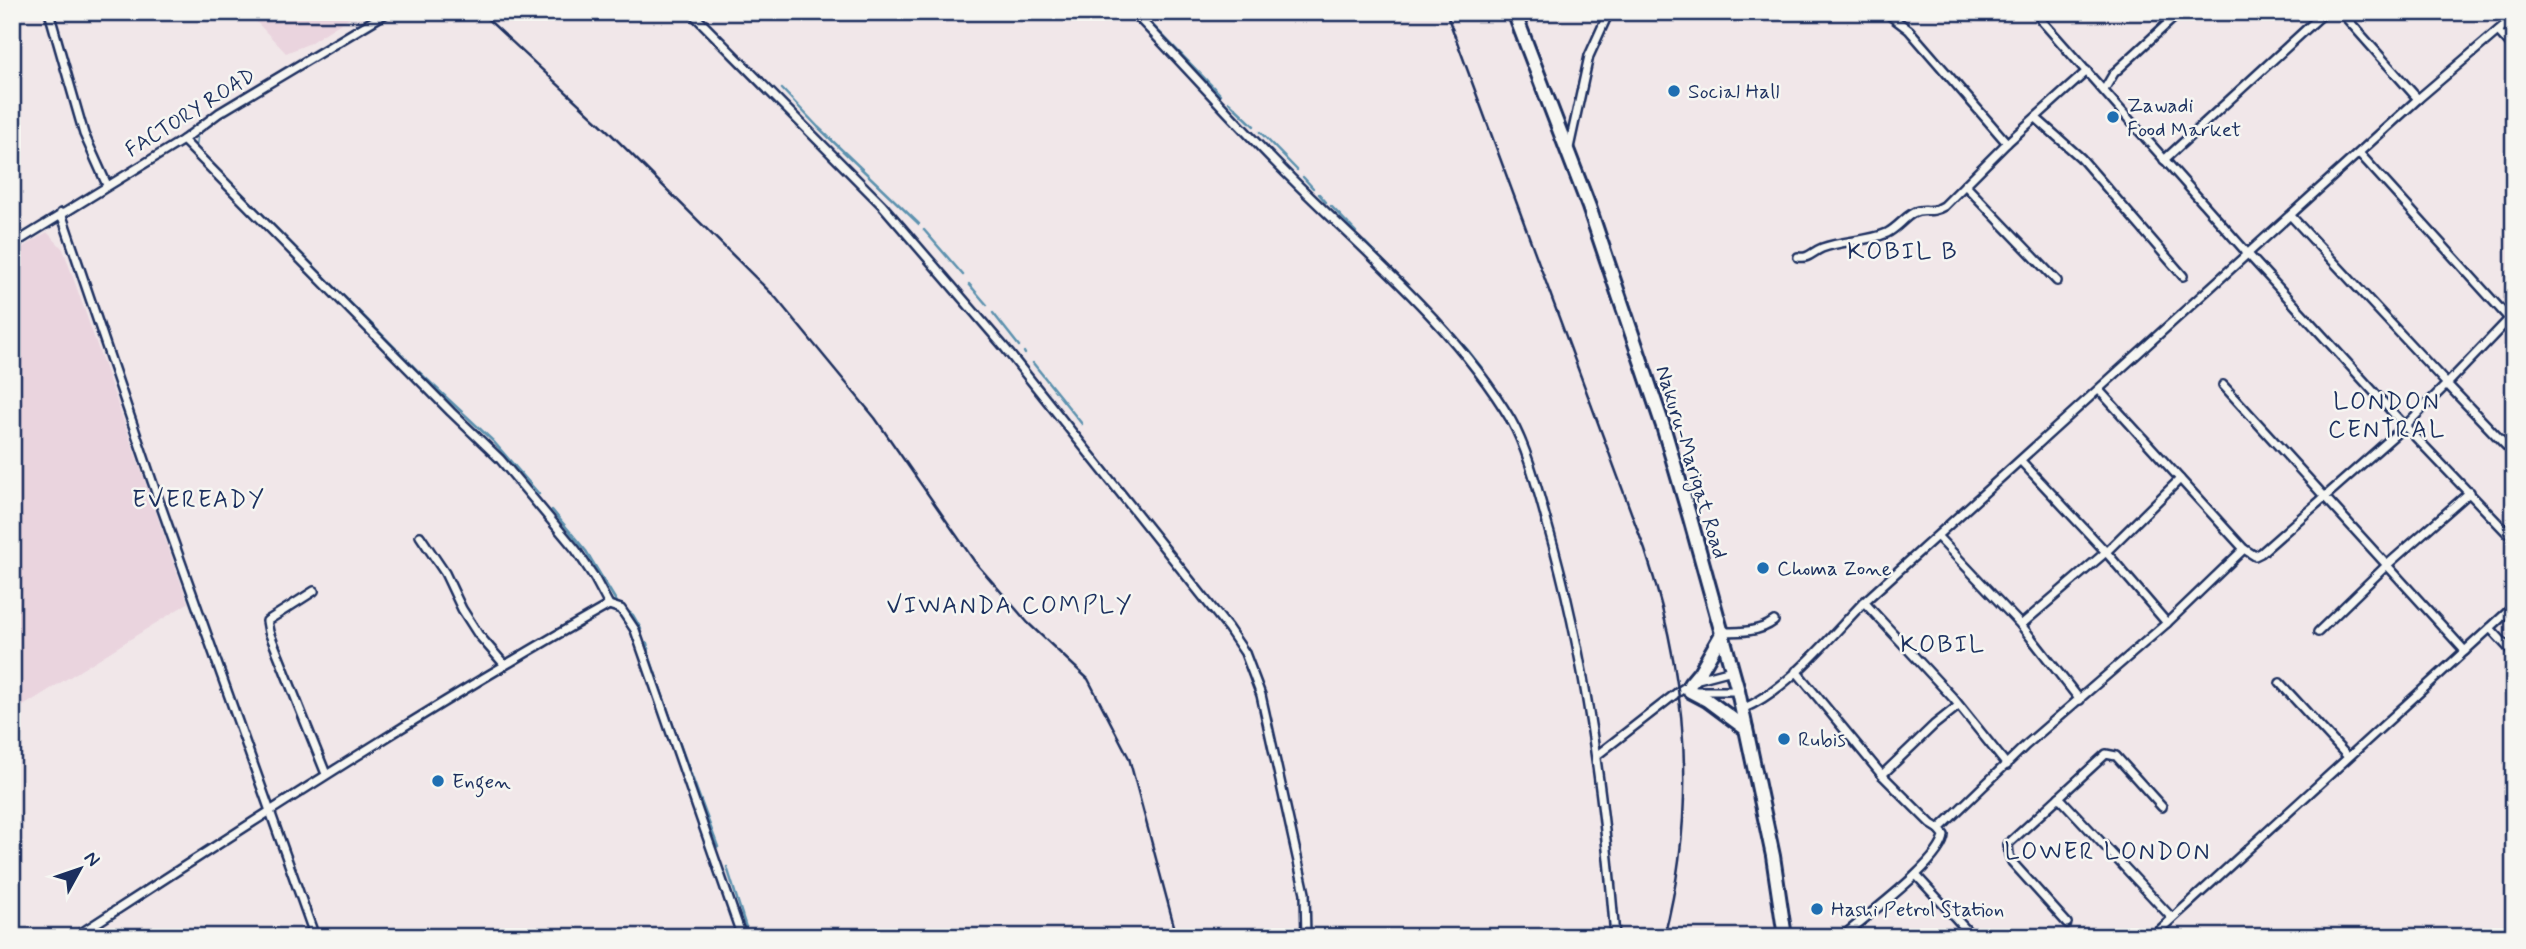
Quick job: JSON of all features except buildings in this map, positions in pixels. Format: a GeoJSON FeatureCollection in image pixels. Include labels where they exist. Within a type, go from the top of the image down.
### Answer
{"type":"FeatureCollection","features":[{"type":"Feature","properties":{"kind":"main road","name":"Nakuru-Marigat Road"},"geometry":{"type":"LineString","coordinates":[[1514,12],[1597,231],[1663,426],[1738,691],[1773,856],[1785,937]]}},
{"type":"Feature","properties":{"kind":"main road"},"geometry":{"type":"LineString","coordinates":[[1723,632],[1688,688],[1746,729]]}},
{"type":"Feature","properties":{"kind":"street"},"geometry":{"type":"LineString","coordinates":[[49,12],[84,134],[107,185]]}},
{"type":"Feature","properties":{"kind":"street","name":"FACTORY ROAD"},"geometry":{"type":"LineString","coordinates":[[12,245],[183,140],[219,113],[388,12]]}},
{"type":"Feature","properties":{"kind":"street"},"geometry":{"type":"LineString","coordinates":[[691,12],[882,205],[1005,348],[1245,653],[1261,695],[1305,893],[1306,937]]}},
{"type":"Feature","properties":{"kind":"street"},"geometry":{"type":"LineString","coordinates":[[1133,12],[1271,159],[1401,285],[1489,387],[1512,422],[1542,505],[1562,578],[1596,755],[1615,937]]}},
{"type":"Feature","properties":{"kind":"street"},"geometry":{"type":"LineString","coordinates":[[1568,152],[1589,56],[1609,12]]}},
{"type":"Feature","properties":{"kind":"street"},"geometry":{"type":"LineString","coordinates":[[2035,12],[2042,16],[2248,254],[2405,426],[2514,540]]}},
{"type":"Feature","properties":{"kind":"street"},"geometry":{"type":"LineString","coordinates":[[2104,90],[2113,73],[2180,12]]}},
{"type":"Feature","properties":{"kind":"street"},"geometry":{"type":"LineString","coordinates":[[2164,160],[2325,12]]}},
{"type":"Feature","properties":{"kind":"street"},"geometry":{"type":"LineString","coordinates":[[2341,12],[2418,99]]}},
{"type":"Feature","properties":{"kind":"street"},"geometry":{"type":"LineString","coordinates":[[1888,14],[1909,30],[2007,143]]}},
{"type":"Feature","properties":{"kind":"street"},"geometry":{"type":"LineString","coordinates":[[1741,709],[1754,704],[1796,671],[1864,602],[2418,99],[2514,17]]}},
{"type":"Feature","properties":{"kind":"street"},"geometry":{"type":"LineString","coordinates":[[2498,32],[2514,49]]}},
{"type":"Feature","properties":{"kind":"street"},"geometry":{"type":"LineString","coordinates":[[1798,257],[1808,257],[1819,249],[1834,244],[1886,233],[1912,214],[1922,211],[1933,213],[1944,206],[2007,143],[2087,71]]}},
{"type":"Feature","properties":{"kind":"street"},"geometry":{"type":"LineString","coordinates":[[2036,118],[2081,158],[2183,276]]}},
{"type":"Feature","properties":{"kind":"street"},"geometry":{"type":"LineString","coordinates":[[183,140],[500,459],[576,550],[609,605],[621,610],[635,630],[742,937]]}},
{"type":"Feature","properties":{"kind":"street"},"geometry":{"type":"LineString","coordinates":[[2099,390],[2244,549],[2255,556],[2405,426],[2512,319],[2360,154]]}},
{"type":"Feature","properties":{"kind":"street"},"geometry":{"type":"LineString","coordinates":[[1965,186],[2057,281]]}},
{"type":"Feature","properties":{"kind":"street"},"geometry":{"type":"LineString","coordinates":[[61,213],[268,811],[315,937]]}},
{"type":"Feature","properties":{"kind":"street"},"geometry":{"type":"LineString","coordinates":[[2291,216],[2514,454]]}},
{"type":"Feature","properties":{"kind":"street"},"geometry":{"type":"LineString","coordinates":[[2223,385],[2465,651]]}},
{"type":"Feature","properties":{"kind":"street"},"geometry":{"type":"LineString","coordinates":[[2021,461],[2106,552],[2167,623]]}},
{"type":"Feature","properties":{"kind":"street"},"geometry":{"type":"LineString","coordinates":[[2021,625],[2106,552],[2180,479]]}},
{"type":"Feature","properties":{"kind":"street"},"geometry":{"type":"LineString","coordinates":[[2318,632],[2387,565],[2470,492]]}},
{"type":"Feature","properties":{"kind":"street"},"geometry":{"type":"LineString","coordinates":[[420,536],[445,573],[462,609],[478,634],[504,664]]}},
{"type":"Feature","properties":{"kind":"street"},"geometry":{"type":"LineString","coordinates":[[1938,537],[2021,625],[2080,700]]}},
{"type":"Feature","properties":{"kind":"street"},"geometry":{"type":"LineString","coordinates":[[1939,829],[2026,745],[2167,623],[2244,549]]}},
{"type":"Feature","properties":{"kind":"street"},"geometry":{"type":"LineString","coordinates":[[314,590],[267,621],[326,774]]}},
{"type":"Feature","properties":{"kind":"street"},"geometry":{"type":"LineString","coordinates":[[1864,602],[1954,699],[2007,765]]}},
{"type":"Feature","properties":{"kind":"street"},"geometry":{"type":"LineString","coordinates":[[75,937],[326,774],[504,664],[609,605]]}},
{"type":"Feature","properties":{"kind":"street"},"geometry":{"type":"LineString","coordinates":[[2152,937],[2514,606]]}},
{"type":"Feature","properties":{"kind":"street"},"geometry":{"type":"LineString","coordinates":[[1723,632],[1752,631],[1767,627],[1774,621]]}},
{"type":"Feature","properties":{"kind":"street"},"geometry":{"type":"LineString","coordinates":[[2490,628],[2514,654]]}},
{"type":"Feature","properties":{"kind":"street"},"geometry":{"type":"LineString","coordinates":[[1596,755],[1688,688],[1709,676],[1732,670]]}},
{"type":"Feature","properties":{"kind":"street"},"geometry":{"type":"LineString","coordinates":[[1796,671],[1882,775],[1944,835],[1944,841],[1933,858],[1842,937]]}},
{"type":"Feature","properties":{"kind":"street"},"geometry":{"type":"LineString","coordinates":[[2280,683],[2348,757]]}},
{"type":"Feature","properties":{"kind":"street"},"geometry":{"type":"LineString","coordinates":[[1688,688],[1738,691]]}},
{"type":"Feature","properties":{"kind":"street"},"geometry":{"type":"LineString","coordinates":[[1882,775],[1925,733],[1958,706]]}},
{"type":"Feature","properties":{"kind":"street"},"geometry":{"type":"LineString","coordinates":[[2067,923],[2009,855],[2008,844],[2101,757],[2110,754],[2116,756],[2162,807]]}},
{"type":"Feature","properties":{"kind":"street"},"geometry":{"type":"LineString","coordinates":[[2059,797],[2172,918]]}},
{"type":"Feature","properties":{"kind":"street"},"geometry":{"type":"LineString","coordinates":[[1916,875],[1973,937]]}},
{"type":"Feature","properties":{"kind":"shaded area"},"geometry":{"type":"Polygon","coordinates":[[[247,12],[358,12],[308,44],[286,53],[247,12]]]}},
{"type":"Feature","properties":{"kind":"shaded area"},"geometry":{"type":"Polygon","coordinates":[[[47,232],[63,249],[188,603],[12,713],[12,254],[47,232]]]}},
{"type":"Feature","properties":{"kind":"waterway"},"geometry":{"type":"LineString","coordinates":[[1142,14],[1220,94]]}},
{"type":"Feature","properties":{"kind":"waterway"},"geometry":{"type":"LineString","coordinates":[[782,89],[919,224]]}},
{"type":"Feature","properties":{"kind":"waterway"},"geometry":{"type":"LineString","coordinates":[[1229,102],[1254,126]]}},
{"type":"Feature","properties":{"kind":"waterway"},"geometry":{"type":"LineString","coordinates":[[1260,132],[1297,170]]}},
{"type":"Feature","properties":{"kind":"waterway"},"geometry":{"type":"LineString","coordinates":[[197,138],[196,147],[417,370],[493,441],[539,494]]}},
{"type":"Feature","properties":{"kind":"waterway"},"geometry":{"type":"LineString","coordinates":[[1303,177],[1313,188]]}},
{"type":"Feature","properties":{"kind":"waterway"},"geometry":{"type":"LineString","coordinates":[[1319,194],[1326,202]]}},
{"type":"Feature","properties":{"kind":"waterway"},"geometry":{"type":"LineString","coordinates":[[1331,206],[1356,232]]}},
{"type":"Feature","properties":{"kind":"waterway"},"geometry":{"type":"LineString","coordinates":[[924,230],[963,275]]}},
{"type":"Feature","properties":{"kind":"waterway"},"geometry":{"type":"LineString","coordinates":[[1365,242],[1402,280]]}},
{"type":"Feature","properties":{"kind":"waterway"},"geometry":{"type":"LineString","coordinates":[[969,284],[987,305]]}},
{"type":"Feature","properties":{"kind":"waterway"},"geometry":{"type":"LineString","coordinates":[[1412,291],[1482,368]]}},
{"type":"Feature","properties":{"kind":"waterway"},"geometry":{"type":"LineString","coordinates":[[993,313],[1019,346]]}},
{"type":"Feature","properties":{"kind":"waterway"},"geometry":{"type":"LineString","coordinates":[[1033,363],[1082,424]]}},
{"type":"Feature","properties":{"kind":"waterway"},"geometry":{"type":"LineString","coordinates":[[552,510],[586,551],[618,604]]}},
{"type":"Feature","properties":{"kind":"waterway"},"geometry":{"type":"LineString","coordinates":[[623,608],[633,615],[641,629]]}},
{"type":"Feature","properties":{"kind":"waterway"},"geometry":{"type":"LineString","coordinates":[[647,643],[675,731],[718,847]]}},
{"type":"Feature","properties":{"kind":"waterway"},"geometry":{"type":"LineString","coordinates":[[727,867],[749,937]]}},
{"type":"Feature","properties":{"kind":"railway"},"geometry":{"type":"LineString","coordinates":[[480,12],[607,130],[776,298],[875,418],[975,562],[1028,623],[1088,679],[1129,758],[1177,937]]}},
{"type":"Feature","properties":{"kind":"railway"},"geometry":{"type":"LineString","coordinates":[[1446,12],[1645,550],[1659,597],[1678,694],[1684,791],[1675,888],[1664,937]]}},
{"type":"Feature","properties":{"kind":"place","name":"Social Hall"},"geometry":{"type":"Point","coordinates":[1674,91]}},
{"type":"Feature","properties":{"kind":"place","name":"Zawadi Food Market"},"geometry":{"type":"Point","coordinates":[2113,117]}},
{"type":"Feature","properties":{"kind":"place","name":"Choma Zone"},"geometry":{"type":"Point","coordinates":[1763,568]}},
{"type":"Feature","properties":{"kind":"place","name":"Rubis"},"geometry":{"type":"Point","coordinates":[1784,739]}},
{"type":"Feature","properties":{"kind":"place","name":"Engen"},"geometry":{"type":"Point","coordinates":[438,781]}},
{"type":"Feature","properties":{"kind":"place","name":"Hashi Petrol Station"},"geometry":{"type":"Point","coordinates":[1817,909]}},
{"type":"Feature","properties":{"kind":"district","name":"KOBIL B"},"geometry":{"type":"Point","coordinates":[1903,251]}},
{"type":"Feature","properties":{"kind":"district","name":"LONDON CENTRAL"},"geometry":{"type":"Point","coordinates":[2387,415]}},
{"type":"Feature","properties":{"kind":"district","name":"EVEREADY"},"geometry":{"type":"Point","coordinates":[199,499]}},
{"type":"Feature","properties":{"kind":"district","name":"VIWANDA COMPLY"},"geometry":{"type":"Point","coordinates":[1010,605]}},
{"type":"Feature","properties":{"kind":"district","name":"KOBIL"},"geometry":{"type":"Point","coordinates":[1943,644]}},
{"type":"Feature","properties":{"kind":"district","name":"LOWER LONDON"},"geometry":{"type":"Point","coordinates":[2108,851]}}]}
